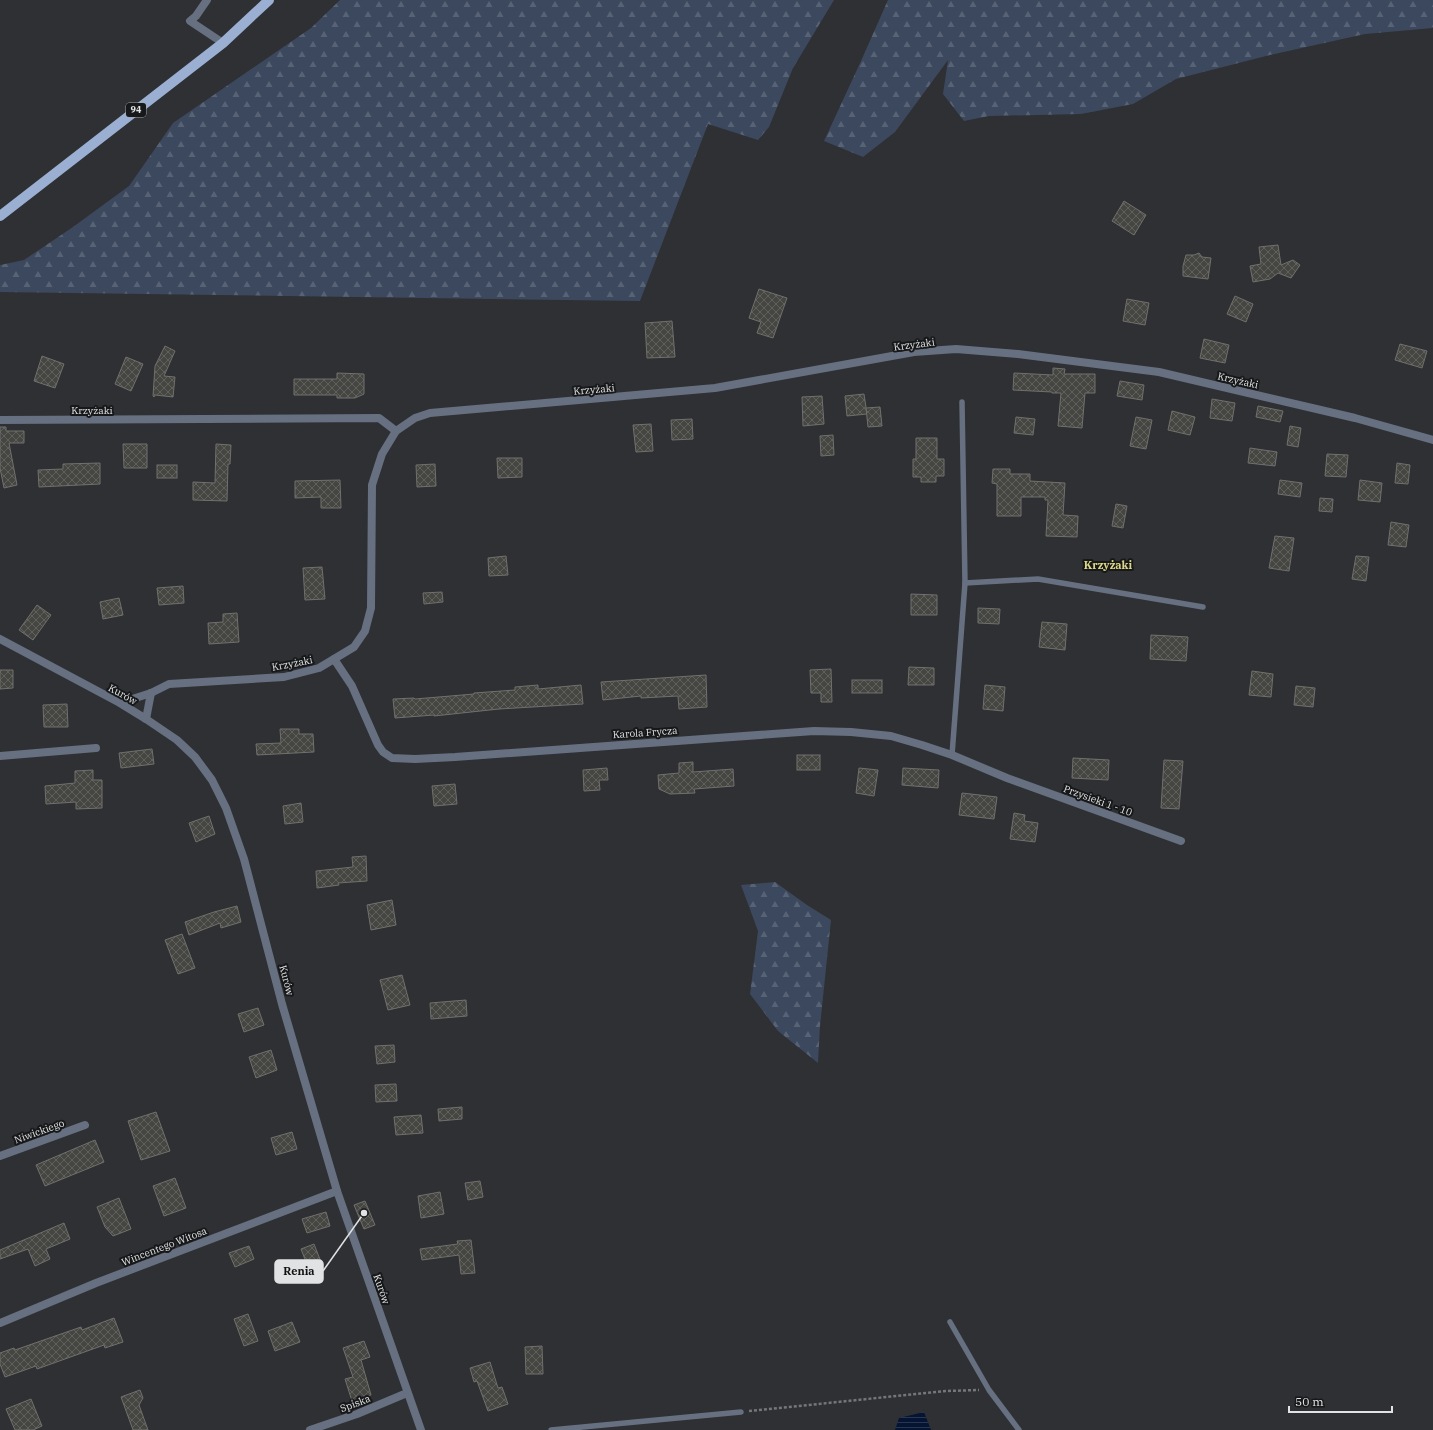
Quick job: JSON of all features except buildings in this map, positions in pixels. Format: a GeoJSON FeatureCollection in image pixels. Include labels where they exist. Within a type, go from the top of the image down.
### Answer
{"type":"FeatureCollection","features":[{"type":"Feature","properties":{"kind":"main road","name":"94"},"geometry":{"type":"LineString","coordinates":[[0,216],[223,43],[269,0]]}},
{"type":"Feature","properties":{"kind":"street"},"geometry":{"type":"LineString","coordinates":[[207,0],[196,16],[190,21],[223,43]]}},
{"type":"Feature","properties":{"kind":"street","name":"Krzyżaki"},"geometry":{"type":"LineString","coordinates":[[120,703],[151,693],[169,684],[284,677],[319,668],[354,647],[365,631],[371,608],[372,486],[382,454],[396,430],[415,418],[430,413],[715,388],[914,352],[956,349],[1018,354],[1159,372],[1355,418],[1433,440]]}},
{"type":"Feature","properties":{"kind":"street","name":"Krzyżaki"},"geometry":{"type":"LineString","coordinates":[[0,420],[379,418],[396,430]]}},
{"type":"Feature","properties":{"kind":"street","name":"Kurów"},"geometry":{"type":"LineString","coordinates":[[0,640],[120,703],[146,719],[176,740],[195,757],[212,780],[226,808],[244,859],[282,1004],[338,1191],[421,1430]]}},
{"type":"Feature","properties":{"kind":"street","name":"Karola Frycza"},"geometry":{"type":"LineString","coordinates":[[334,659],[352,686],[378,745],[383,752],[392,758],[435,758],[814,731],[850,732],[891,736],[952,755],[1007,778]]}},
{"type":"Feature","properties":{"kind":"street"},"geometry":{"type":"LineString","coordinates":[[146,719],[151,693]]}},
{"type":"Feature","properties":{"kind":"street"},"geometry":{"type":"LineString","coordinates":[[0,756],[96,748]]}},
{"type":"Feature","properties":{"kind":"street","name":"Przysieki 1 - 10"},"geometry":{"type":"LineString","coordinates":[[1007,778],[1181,841]]}},
{"type":"Feature","properties":{"kind":"street","name":"Niwickiego"},"geometry":{"type":"LineString","coordinates":[[0,1156],[85,1125]]}},
{"type":"Feature","properties":{"kind":"street","name":"Wincentego Witosa"},"geometry":{"type":"LineString","coordinates":[[0,1323],[96,1282],[338,1191]]}},
{"type":"Feature","properties":{"kind":"street","name":"Spiska"},"geometry":{"type":"LineString","coordinates":[[310,1430],[357,1414],[407,1393]]}},
{"type":"Feature","properties":{"kind":"lane"},"geometry":{"type":"LineString","coordinates":[[952,755],[965,583],[962,402]]}},
{"type":"Feature","properties":{"kind":"lane"},"geometry":{"type":"LineString","coordinates":[[965,583],[1038,579],[1203,608]]}},
{"type":"Feature","properties":{"kind":"lane"},"geometry":{"type":"LineString","coordinates":[[950,1322],[989,1390],[1018,1430]]}},
{"type":"Feature","properties":{"kind":"lane"},"geometry":{"type":"LineString","coordinates":[[551,1430],[741,1412]]}},
{"type":"Feature","properties":{"kind":"path"},"geometry":{"type":"LineString","coordinates":[[741,1412],[946,1390],[989,1390]]}},
{"type":"Feature","properties":{"kind":"green space"},"geometry":{"type":"Polygon","coordinates":[[[340,0],[834,0],[793,68],[769,127],[758,140],[708,124],[640,301],[0,292],[0,265],[24,260],[73,227],[129,186],[173,123],[311,28],[340,0]]]}},
{"type":"Feature","properties":{"kind":"green space"},"geometry":{"type":"Polygon","coordinates":[[[888,0],[1433,0],[1433,28],[1365,34],[1270,55],[1176,79],[1133,104],[1081,114],[989,116],[964,121],[943,94],[948,60],[895,132],[863,157],[824,141],[888,0]]]}},
{"type":"Feature","properties":{"kind":"green space"},"geometry":{"type":"Polygon","coordinates":[[[775,882],[831,920],[820,1026],[818,1063],[778,1031],[750,994],[758,931],[741,885],[775,882]]]}},
{"type":"Feature","properties":{"kind":"shaded area"},"geometry":{"type":"Polygon","coordinates":[[[924,1412],[931,1430],[895,1430],[899,1418],[924,1412]]]}},
{"type":"Feature","properties":{"kind":"place","name":"Renia"},"geometry":{"type":"Point","coordinates":[364,1213]}},
{"type":"Feature","properties":{"kind":"district","name":"Krzyżaki"},"geometry":{"type":"Point","coordinates":[1108,565]}}]}
